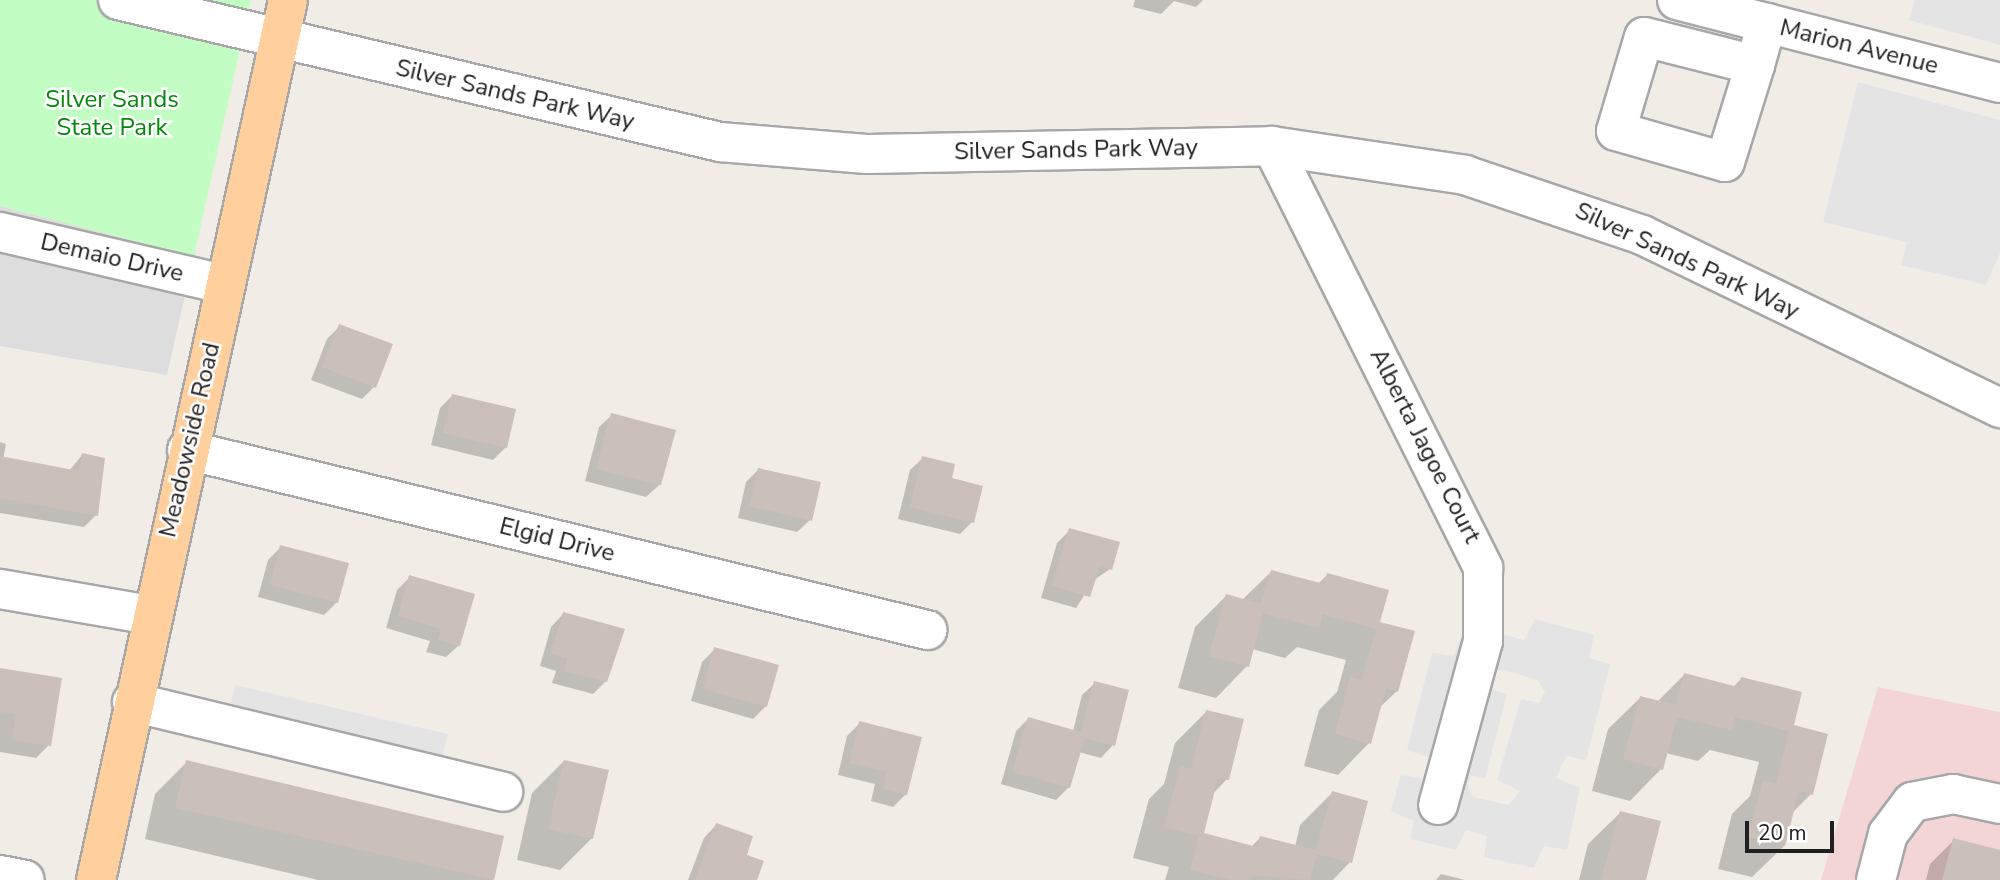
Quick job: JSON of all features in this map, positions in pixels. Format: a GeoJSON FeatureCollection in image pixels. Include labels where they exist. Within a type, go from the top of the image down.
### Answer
{"type":"FeatureCollection","features":[{"type":"Feature","properties":{"kind":"main road","name":"Meadowside Road"},"geometry":{"type":"LineString","coordinates":[[96,880],[150,615],[288,0]]}},
{"type":"Feature","properties":{"kind":"street","name":"Silver Sands Park Way"},"geometry":{"type":"LineString","coordinates":[[118,0],[278,41],[720,142],[867,154],[1272,146],[1465,175],[1567,205],[2000,408]]}},
{"type":"Feature","properties":{"kind":"street","name":"Marion Avenue"},"geometry":{"type":"LineString","coordinates":[[1677,0],[2000,83]]}},
{"type":"Feature","properties":{"kind":"street"},"geometry":{"type":"LineString","coordinates":[[1755,65],[1767,23]]}},
{"type":"Feature","properties":{"kind":"street","name":"Alberta Jagoe Court"},"geometry":{"type":"LineString","coordinates":[[1272,146],[1480,558],[1483,641],[1438,805]]}},
{"type":"Feature","properties":{"kind":"street","name":"Demaio Drive"},"geometry":{"type":"LineString","coordinates":[[0,232],[224,285]]}},
{"type":"Feature","properties":{"kind":"street","name":"Elgid Drive"},"geometry":{"type":"LineString","coordinates":[[187,450],[927,630]]}},
{"type":"Feature","properties":{"kind":"street"},"geometry":{"type":"LineString","coordinates":[[0,589],[150,615]]}},
{"type":"Feature","properties":{"kind":"street"},"geometry":{"type":"LineString","coordinates":[[132,702],[503,792]]}},
{"type":"Feature","properties":{"kind":"street"},"geometry":{"type":"LineString","coordinates":[[1876,880],[1888,834],[1912,802],[1953,794],[2000,804]]}},
{"type":"Feature","properties":{"kind":"street"},"geometry":{"type":"LineString","coordinates":[[0,875],[25,880]]}},
{"type":"Feature","properties":{"kind":"shaded area"},"geometry":{"type":"Polygon","coordinates":[[[1915,0],[2000,0],[2000,45],[1909,20],[1915,0]]]}},
{"type":"Feature","properties":{"kind":"shaded area"},"geometry":{"type":"Polygon","coordinates":[[[1858,82],[2000,120],[2000,253],[1986,285],[1901,265],[1907,242],[1823,222],[1858,82]]]}},
{"type":"Feature","properties":{"kind":"shaded area"},"geometry":{"type":"Polygon","coordinates":[[[0,206],[194,256],[167,375],[0,346],[0,206]]]}},
{"type":"Feature","properties":{"kind":"shaded area"},"geometry":{"type":"Polygon","coordinates":[[[1535,619],[1594,635],[1589,658],[1610,664],[1586,760],[1566,756],[1556,778],[1580,788],[1567,850],[1544,846],[1534,868],[1484,857],[1487,836],[1466,830],[1456,850],[1410,839],[1414,821],[1391,811],[1401,775],[1425,779],[1431,758],[1407,750],[1432,653],[1454,656],[1465,624],[1524,640],[1535,619]],[[1504,670],[1494,671],[1488,688],[1507,694],[1485,778],[1471,775],[1467,784],[1473,797],[1508,805],[1520,791],[1497,780],[1521,699],[1539,703],[1545,692],[1538,680],[1504,670]]]}},
{"type":"Feature","properties":{"kind":"shaded area"},"geometry":{"type":"Polygon","coordinates":[[[235,685],[448,734],[434,790],[223,740],[235,685]]]}},
{"type":"Feature","properties":{"kind":"shaded area"},"geometry":{"type":"Polygon","coordinates":[[[1878,687],[2000,712],[2000,880],[1821,880],[1878,687]]]}},
{"type":"Feature","properties":{"kind":"green space","name":"Silver Sands State Park"},"geometry":{"type":"Polygon","coordinates":[[[0,0],[251,0],[194,256],[0,206],[0,0]]]}},
{"type":"Feature","properties":{"kind":"building"},"geometry":{"type":"Polygon","coordinates":[[[339,324],[393,344],[376,388],[322,367],[339,324]]]}},
{"type":"Feature","properties":{"kind":"building"},"geometry":{"type":"Polygon","coordinates":[[[452,394],[516,409],[507,448],[443,433],[452,394]]]}},
{"type":"Feature","properties":{"kind":"building"},"geometry":{"type":"Polygon","coordinates":[[[611,413],[676,430],[661,485],[596,469],[611,413]]]}},
{"type":"Feature","properties":{"kind":"building"},"geometry":{"type":"Polygon","coordinates":[[[82,453],[105,458],[98,516],[0,498],[0,456],[79,471],[82,453]]]}},
{"type":"Feature","properties":{"kind":"building"},"geometry":{"type":"Polygon","coordinates":[[[922,456],[955,464],[952,478],[983,486],[974,523],[910,507],[922,456]]]}},
{"type":"Feature","properties":{"kind":"building"},"geometry":{"type":"Polygon","coordinates":[[[758,468],[821,482],[812,521],[749,506],[758,468]]]}},
{"type":"Feature","properties":{"kind":"building"},"geometry":{"type":"Polygon","coordinates":[[[1069,528],[1120,542],[1112,570],[1100,566],[1090,597],[1052,586],[1069,528]]]}},
{"type":"Feature","properties":{"kind":"building"},"geometry":{"type":"Polygon","coordinates":[[[280,545],[349,563],[338,603],[270,585],[280,545]]]}},
{"type":"Feature","properties":{"kind":"building"},"geometry":{"type":"Polygon","coordinates":[[[1271,570],[1324,584],[1327,573],[1389,590],[1380,622],[1415,631],[1398,692],[1386,688],[1371,744],[1335,734],[1350,677],[1362,680],[1376,629],[1323,614],[1319,628],[1263,613],[1249,667],[1209,656],[1226,594],[1261,604],[1271,570]]]}},
{"type":"Feature","properties":{"kind":"building"},"geometry":{"type":"Polygon","coordinates":[[[409,575],[475,594],[460,646],[438,640],[441,629],[398,616],[409,575]]]}},
{"type":"Feature","properties":{"kind":"building"},"geometry":{"type":"Polygon","coordinates":[[[563,612],[625,629],[607,682],[564,671],[567,658],[551,654],[563,612]]]}},
{"type":"Feature","properties":{"kind":"building"},"geometry":{"type":"Polygon","coordinates":[[[714,647],[779,665],[767,707],[703,689],[714,647]]]}},
{"type":"Feature","properties":{"kind":"building"},"geometry":{"type":"Polygon","coordinates":[[[0,668],[62,678],[51,746],[12,740],[16,714],[0,712],[0,668]]]}},
{"type":"Feature","properties":{"kind":"building"},"geometry":{"type":"Polygon","coordinates":[[[1684,673],[1738,687],[1741,677],[1802,692],[1794,725],[1828,734],[1813,795],[1799,791],[1785,846],[1748,837],[1763,780],[1776,784],[1789,731],[1735,717],[1732,730],[1677,717],[1663,770],[1623,759],[1640,696],[1676,705],[1684,673]]]}},
{"type":"Feature","properties":{"kind":"building"},"geometry":{"type":"Polygon","coordinates":[[[1094,681],[1129,690],[1115,746],[1085,738],[1070,788],[1012,772],[1028,717],[1081,732],[1094,681]]]}},
{"type":"Feature","properties":{"kind":"building"},"geometry":{"type":"Polygon","coordinates":[[[1206,710],[1244,719],[1229,780],[1218,778],[1204,833],[1257,847],[1260,836],[1316,850],[1332,791],[1368,801],[1352,863],[1317,854],[1310,880],[1252,875],[1251,880],[1231,880],[1190,870],[1199,836],[1164,827],[1180,766],[1191,769],[1206,710]]]}},
{"type":"Feature","properties":{"kind":"building"},"geometry":{"type":"Polygon","coordinates":[[[859,721],[922,737],[907,795],[883,789],[887,772],[849,763],[859,721]]]}},
{"type":"Feature","properties":{"kind":"building"},"geometry":{"type":"Polygon","coordinates":[[[186,760],[504,836],[494,880],[175,808],[186,760]]]}},
{"type":"Feature","properties":{"kind":"building"},"geometry":{"type":"Polygon","coordinates":[[[564,760],[609,770],[593,839],[548,829],[564,760]]]}},
{"type":"Feature","properties":{"kind":"building"},"geometry":{"type":"Polygon","coordinates":[[[1620,811],[1661,821],[1646,880],[1601,880],[1620,811]]]}},
{"type":"Feature","properties":{"kind":"building"},"geometry":{"type":"Polygon","coordinates":[[[716,823],[753,836],[747,855],[764,861],[757,880],[695,880],[716,823]]]}},
{"type":"Feature","properties":{"kind":"building"},"geometry":{"type":"Polygon","coordinates":[[[1953,838],[2000,850],[2000,880],[1942,880],[1953,838]]]}}]}
